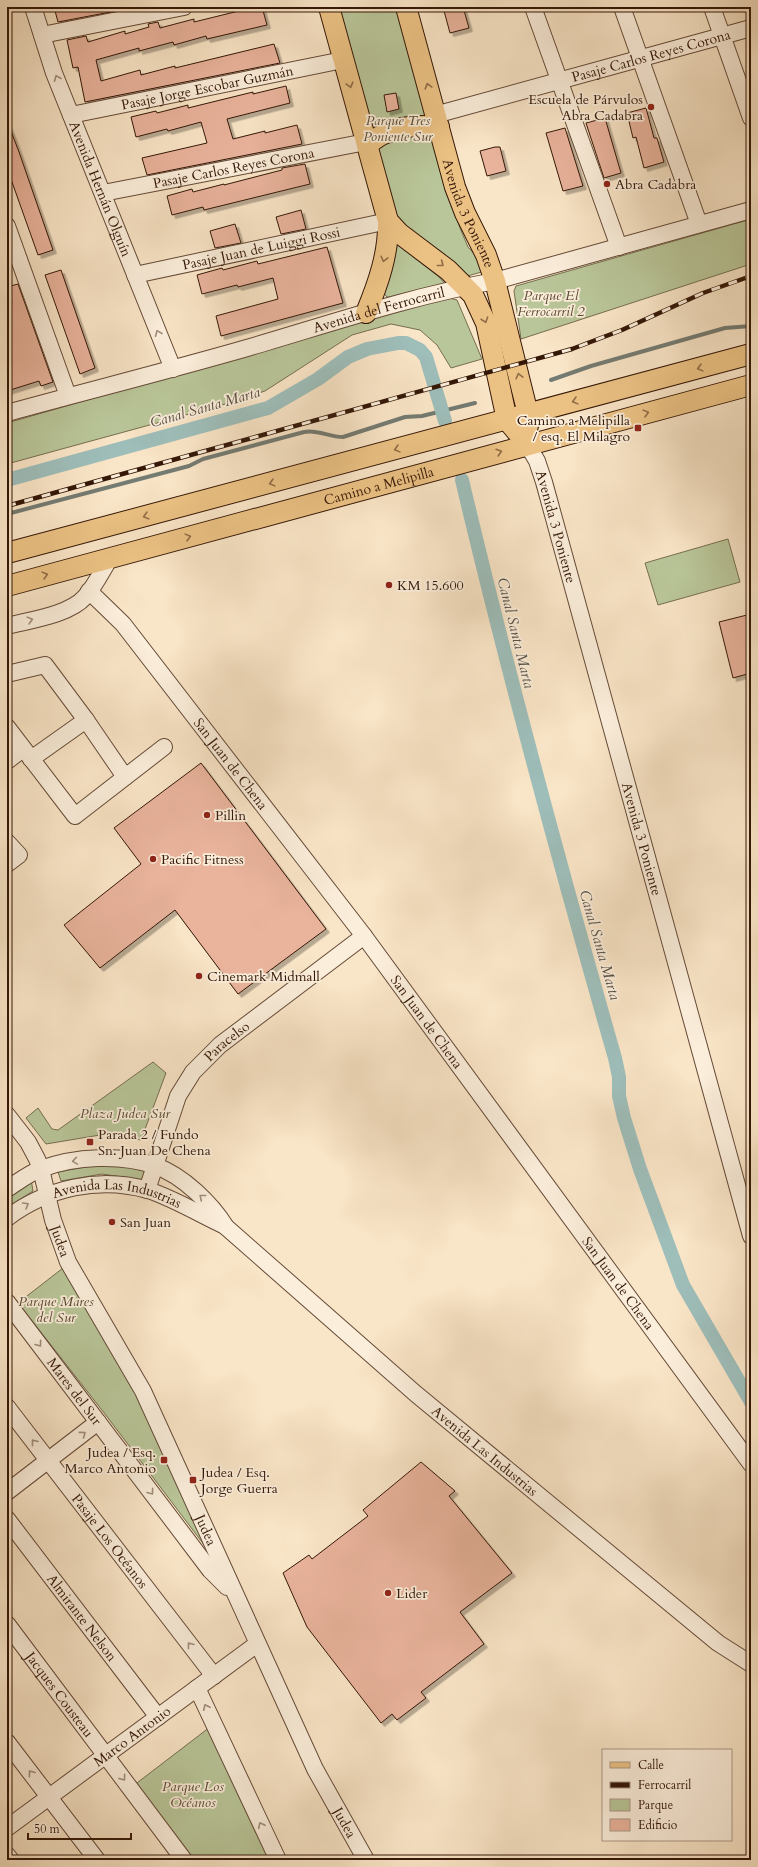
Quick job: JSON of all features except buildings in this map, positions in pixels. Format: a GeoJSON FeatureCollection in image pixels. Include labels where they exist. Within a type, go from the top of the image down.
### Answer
{"type":"FeatureCollection","features":[{"type":"Feature","properties":{"kind":"main road","name":"Avenida 3 Poniente"},"geometry":{"type":"LineString","coordinates":[[329,7],[388,221],[399,233],[443,266],[466,286],[476,301],[486,323],[508,420],[527,444]]}},
{"type":"Feature","properties":{"kind":"main road","name":"Avenida 3 Poniente"},"geometry":{"type":"LineString","coordinates":[[406,7],[460,202],[486,255],[495,281],[528,414],[527,444]]}},
{"type":"Feature","properties":{"kind":"main road"},"geometry":{"type":"LineString","coordinates":[[366,144],[383,134],[400,129],[424,126],[437,121]]}},
{"type":"Feature","properties":{"kind":"main road"},"geometry":{"type":"LineString","coordinates":[[366,313],[374,294],[388,244],[388,221]]}},
{"type":"Feature","properties":{"kind":"main road"},"geometry":{"type":"LineString","coordinates":[[7,552],[508,420],[751,354]]}},
{"type":"Feature","properties":{"kind":"main road","name":"Camino a Melipilla"},"geometry":{"type":"LineString","coordinates":[[7,586],[527,444],[751,385]]}},
{"type":"Feature","properties":{"kind":"street","name":"Avenida Hernán Olguín"},"geometry":{"type":"LineString","coordinates":[[33,7],[71,114],[173,369]]}},
{"type":"Feature","properties":{"kind":"street"},"geometry":{"type":"LineString","coordinates":[[42,35],[130,12],[184,7]]}},
{"type":"Feature","properties":{"kind":"street"},"geometry":{"type":"LineString","coordinates":[[533,7],[619,247]]}},
{"type":"Feature","properties":{"kind":"street"},"geometry":{"type":"LineString","coordinates":[[622,7],[699,224]]}},
{"type":"Feature","properties":{"kind":"street"},"geometry":{"type":"LineString","coordinates":[[712,7],[751,118]]}},
{"type":"Feature","properties":{"kind":"street","name":"Pasaje Carlos Reyes Corona"},"geometry":{"type":"LineString","coordinates":[[437,121],[559,82],[751,28]]}},
{"type":"Feature","properties":{"kind":"street","name":"Pasaje Jorge Escobar Guzmán"},"geometry":{"type":"LineString","coordinates":[[71,114],[343,60]]}},
{"type":"Feature","properties":{"kind":"street","name":"Pasaje Carlos Reyes Corona"},"geometry":{"type":"LineString","coordinates":[[103,194],[366,144]]}},
{"type":"Feature","properties":{"kind":"street","name":"Avenida del Ferrocarril"},"geometry":{"type":"LineString","coordinates":[[7,413],[173,369],[366,313],[466,286],[495,281],[751,210]]}},
{"type":"Feature","properties":{"kind":"street","name":"Pasaje Juan de Luiggi Rossi"},"geometry":{"type":"LineString","coordinates":[[135,275],[388,221]]}},
{"type":"Feature","properties":{"kind":"street"},"geometry":{"type":"LineString","coordinates":[[7,226],[14,267],[68,396]]}},
{"type":"Feature","properties":{"kind":"street","name":"Avenida 3 Poniente"},"geometry":{"type":"LineString","coordinates":[[527,444],[543,477],[751,1236]]}},
{"type":"Feature","properties":{"kind":"street"},"geometry":{"type":"LineString","coordinates":[[7,626],[53,614],[75,606],[89,591],[110,558]]}},
{"type":"Feature","properties":{"kind":"street","name":"San Juan de Chena"},"geometry":{"type":"LineString","coordinates":[[89,591],[123,624],[364,936],[751,1464]]}},
{"type":"Feature","properties":{"kind":"street"},"geometry":{"type":"LineString","coordinates":[[7,674],[45,665],[126,777]]}},
{"type":"Feature","properties":{"kind":"street"},"geometry":{"type":"LineString","coordinates":[[7,761],[27,754],[86,720]]}},
{"type":"Feature","properties":{"kind":"street"},"geometry":{"type":"LineString","coordinates":[[7,727],[75,816],[164,747]]}},
{"type":"Feature","properties":{"kind":"street"},"geometry":{"type":"LineString","coordinates":[[7,842],[19,855],[7,864]]}},
{"type":"Feature","properties":{"kind":"street","name":"Paracelso"},"geometry":{"type":"LineString","coordinates":[[147,1190],[178,1096],[188,1078],[198,1066],[220,1045],[364,936]]}},
{"type":"Feature","properties":{"kind":"street","name":"Judea"},"geometry":{"type":"LineString","coordinates":[[7,1115],[28,1142],[41,1169],[46,1195],[68,1262],[143,1391],[233,1592],[315,1769],[366,1860]]}},
{"type":"Feature","properties":{"kind":"street","name":"Avenida Las Industrias"},"geometry":{"type":"LineString","coordinates":[[7,1189],[41,1169],[90,1159],[123,1160],[155,1166],[172,1174],[209,1203],[226,1227],[416,1394],[718,1643],[751,1664]]}},
{"type":"Feature","properties":{"kind":"street","name":"Avenida Las Industrias"},"geometry":{"type":"LineString","coordinates":[[7,1218],[20,1208],[46,1195],[92,1185],[119,1185],[147,1190],[174,1200],[226,1227]]}},
{"type":"Feature","properties":{"kind":"street","name":"Mares del Sur"},"geometry":{"type":"LineString","coordinates":[[7,1302],[210,1570],[233,1592]]}},
{"type":"Feature","properties":{"kind":"street","name":"Pasaje Los Océanos"},"geometry":{"type":"LineString","coordinates":[[7,1407],[214,1676]]}},
{"type":"Feature","properties":{"kind":"street"},"geometry":{"type":"LineString","coordinates":[[7,1492],[98,1422]]}},
{"type":"Feature","properties":{"kind":"street","name":"Almirante Nelson"},"geometry":{"type":"LineString","coordinates":[[7,1519],[158,1716]]}},
{"type":"Feature","properties":{"kind":"street","name":"Jacques Cousteau"},"geometry":{"type":"LineString","coordinates":[[7,1624],[184,1860]]}},
{"type":"Feature","properties":{"kind":"street","name":"Marco Antonio"},"geometry":{"type":"LineString","coordinates":[[7,1828],[257,1644]]}},
{"type":"Feature","properties":{"kind":"street"},"geometry":{"type":"LineString","coordinates":[[197,1688],[278,1860]]}},
{"type":"Feature","properties":{"kind":"street"},"geometry":{"type":"LineString","coordinates":[[7,1742],[97,1860]]}},
{"type":"Feature","properties":{"kind":"street"},"geometry":{"type":"LineString","coordinates":[[7,1855],[11,1860]]}},
{"type":"Feature","properties":{"kind":"green space","name":"Parque Tres Poniente Sur"},"geometry":{"type":"Polygon","coordinates":[[[336,7],[398,7],[460,228],[468,247],[476,256],[485,271],[464,277],[397,224],[336,7]]]}},
{"type":"Feature","properties":{"kind":"green space","name":"Parque El Ferrocarril 2"},"geometry":{"type":"Polygon","coordinates":[[[751,219],[751,264],[521,339],[514,291],[516,286],[751,219]]]}},
{"type":"Feature","properties":{"kind":"green space"},"geometry":{"type":"Polygon","coordinates":[[[393,241],[439,277],[446,285],[395,298],[387,297],[382,291],[393,241]]]}},
{"type":"Feature","properties":{"kind":"green space"},"geometry":{"type":"Polygon","coordinates":[[[445,297],[457,300],[482,359],[451,368],[437,345],[420,330],[391,324],[352,335],[265,391],[219,406],[7,464],[7,423],[445,297]]]}},
{"type":"Feature","properties":{"kind":"green space"},"geometry":{"type":"Polygon","coordinates":[[[728,539],[740,582],[658,605],[645,563],[728,539]]]}},
{"type":"Feature","properties":{"kind":"green space","name":"Plaza Judea Sur"},"geometry":{"type":"Polygon","coordinates":[[[153,1062],[166,1073],[141,1140],[106,1134],[46,1144],[26,1118],[38,1108],[52,1129],[58,1130],[153,1062]]]}},
{"type":"Feature","properties":{"kind":"green space"},"geometry":{"type":"Polygon","coordinates":[[[101,1164],[145,1169],[143,1180],[102,1174],[61,1181],[58,1172],[101,1164]]]}},
{"type":"Feature","properties":{"kind":"green space"},"geometry":{"type":"Polygon","coordinates":[[[31,1179],[33,1191],[7,1208],[7,1192],[31,1179]]]}},
{"type":"Feature","properties":{"kind":"green space","name":"Parque Mares del Sur"},"geometry":{"type":"Polygon","coordinates":[[[63,1268],[138,1395],[208,1550],[105,1414],[18,1303],[63,1268]]]}},
{"type":"Feature","properties":{"kind":"green space","name":"Parque Los Océanos"},"geometry":{"type":"Polygon","coordinates":[[[210,1727],[270,1860],[189,1860],[133,1786],[210,1727]]]}},
{"type":"Feature","properties":{"kind":"waterway"},"geometry":{"type":"LineString","coordinates":[[551,380],[591,366],[725,328],[751,326]]}},
{"type":"Feature","properties":{"kind":"waterway","name":"Canal Santa Marta"},"geometry":{"type":"LineString","coordinates":[[7,480],[268,408],[318,379],[348,357],[367,349],[398,343],[406,343],[420,350],[426,357],[445,421]]}},
{"type":"Feature","properties":{"kind":"waterway"},"geometry":{"type":"LineString","coordinates":[[7,514],[189,466],[203,459],[304,432],[318,432],[343,437],[405,417],[422,416],[475,403]]}},
{"type":"Feature","properties":{"kind":"waterway","name":"Canal Santa Marta"},"geometry":{"type":"LineString","coordinates":[[462,480],[535,770],[615,1058],[619,1077],[619,1096],[624,1118],[640,1169],[683,1285],[751,1402]]}},
{"type":"Feature","properties":{"kind":"railway"},"geometry":{"type":"LineString","coordinates":[[7,506],[572,349],[622,330],[703,293],[751,276]]}},
{"type":"Feature","properties":{"kind":"place","name":"Escuela de Párvulos Abra Cadabra"},"geometry":{"type":"Point","coordinates":[651,107]}},
{"type":"Feature","properties":{"kind":"place","name":"Abra Cadabra"},"geometry":{"type":"Point","coordinates":[607,184]}},
{"type":"Feature","properties":{"kind":"place","name":"Camino a Melipilla / esq. El Milagro"},"geometry":{"type":"Point","coordinates":[638,428]}},
{"type":"Feature","properties":{"kind":"place","name":"KM 15.600"},"geometry":{"type":"Point","coordinates":[389,585]}},
{"type":"Feature","properties":{"kind":"place","name":"Pillin"},"geometry":{"type":"Point","coordinates":[207,815]}},
{"type":"Feature","properties":{"kind":"place","name":"Pacific Fitness"},"geometry":{"type":"Point","coordinates":[153,859]}},
{"type":"Feature","properties":{"kind":"place","name":"Cinemark Midmall"},"geometry":{"type":"Point","coordinates":[199,976]}},
{"type":"Feature","properties":{"kind":"place","name":"Parada 2 / Fundo Sn. Juan De Chena"},"geometry":{"type":"Point","coordinates":[90,1142]}},
{"type":"Feature","properties":{"kind":"place","name":"San Juan"},"geometry":{"type":"Point","coordinates":[112,1222]}},
{"type":"Feature","properties":{"kind":"place","name":"Judea / Esq. Marco Antonio"},"geometry":{"type":"Point","coordinates":[164,1460]}},
{"type":"Feature","properties":{"kind":"place","name":"Judea / Esq. Jorge Guerra"},"geometry":{"type":"Point","coordinates":[193,1480]}},
{"type":"Feature","properties":{"kind":"place","name":"Lider"},"geometry":{"type":"Point","coordinates":[388,1593]}}]}
